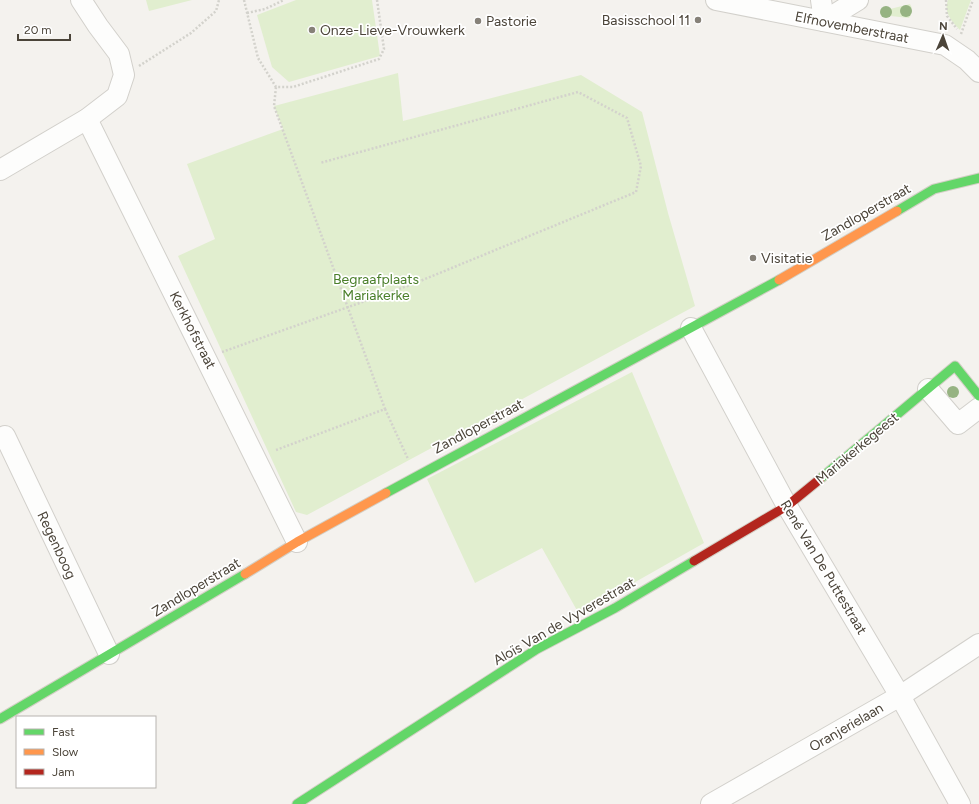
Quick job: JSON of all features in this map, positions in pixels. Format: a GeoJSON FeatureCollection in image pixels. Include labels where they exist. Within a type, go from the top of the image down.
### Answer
{"type":"FeatureCollection","features":[{"type":"Feature","properties":{"kind":"street"},"geometry":{"type":"LineString","coordinates":[[0,170],[87,119],[117,96],[124,75],[121,49],[98,26],[81,0]]}},
{"type":"Feature","properties":{"kind":"street","name":"Elfnovemberstraat"},"geometry":{"type":"LineString","coordinates":[[716,0],[945,45],[958,43],[967,60],[979,72]]}},
{"type":"Feature","properties":{"kind":"street"},"geometry":{"type":"LineString","coordinates":[[821,0],[824,21],[858,0]]}},
{"type":"Feature","properties":{"kind":"street","name":"Kerkhofstraat"},"geometry":{"type":"LineString","coordinates":[[87,119],[207,358],[297,542]]}},
{"type":"Feature","properties":{"kind":"street","name":"Zandloperstraat"},"geometry":{"type":"LineString","coordinates":[[0,719],[181,613],[297,542],[416,476],[760,291],[934,189],[979,178]]}},
{"type":"Feature","properties":{"kind":"street","name":"René Van De Puttestraat"},"geometry":{"type":"LineString","coordinates":[[691,328],[787,506],[900,696],[960,804]]}},
{"type":"Feature","properties":{"kind":"street","name":"Mariakerkegeest"},"geometry":{"type":"LineString","coordinates":[[787,506],[955,366],[979,396]]}},
{"type":"Feature","properties":{"kind":"street"},"geometry":{"type":"LineString","coordinates":[[928,389],[958,424],[979,408]]}},
{"type":"Feature","properties":{"kind":"street","name":"Regenboog"},"geometry":{"type":"LineString","coordinates":[[6,436],[109,654]]}},
{"type":"Feature","properties":{"kind":"street","name":"Aloïs Van de Vyverestraat"},"geometry":{"type":"LineString","coordinates":[[297,804],[537,649],[615,608],[787,506]]}},
{"type":"Feature","properties":{"kind":"street","name":"Oranjerielaan"},"geometry":{"type":"LineString","coordinates":[[711,804],[742,796],[979,644]]}},
{"type":"Feature","properties":{"kind":"path"},"geometry":{"type":"LineString","coordinates":[[124,75],[190,33],[216,11],[219,0]]}},
{"type":"Feature","properties":{"kind":"path"},"geometry":{"type":"LineString","coordinates":[[244,0],[258,58],[276,87],[274,106],[385,409],[416,476]]}},
{"type":"Feature","properties":{"kind":"path"},"geometry":{"type":"LineString","coordinates":[[247,13],[265,9],[284,0]]}},
{"type":"Feature","properties":{"kind":"path"},"geometry":{"type":"LineString","coordinates":[[276,87],[293,87],[379,60],[384,49],[377,0]]}},
{"type":"Feature","properties":{"kind":"path"},"geometry":{"type":"LineString","coordinates":[[946,0],[946,16],[950,22],[958,43]]}},
{"type":"Feature","properties":{"kind":"path"},"geometry":{"type":"LineString","coordinates":[[958,43],[973,0]]}},
{"type":"Feature","properties":{"kind":"path"},"geometry":{"type":"LineString","coordinates":[[207,358],[420,281],[636,192],[641,166],[627,118],[578,92],[320,163]]}},
{"type":"Feature","properties":{"kind":"path"},"geometry":{"type":"LineString","coordinates":[[276,450],[385,409]]}},
{"type":"Feature","properties":{"kind":"green space"},"geometry":{"type":"Polygon","coordinates":[[[146,0],[192,0],[149,11],[146,0]]]}},
{"type":"Feature","properties":{"kind":"green space"},"geometry":{"type":"Polygon","coordinates":[[[296,0],[372,0],[380,56],[289,82],[272,67],[257,15],[296,0]]]}},
{"type":"Feature","properties":{"kind":"green space"},"geometry":{"type":"Polygon","coordinates":[[[948,0],[971,0],[960,30],[947,13],[948,0]]]}},
{"type":"Feature","properties":{"kind":"green space"},"geometry":{"type":"Polygon","coordinates":[[[910,4],[912,8],[910,9],[911,15],[909,18],[882,15],[882,11],[910,4]]]}},
{"type":"Feature","properties":{"kind":"green space","name":"Begraafplaats Mariakerke"},"geometry":{"type":"Polygon","coordinates":[[[398,73],[403,121],[581,75],[642,112],[668,213],[695,306],[307,515],[296,512],[178,256],[215,239],[187,164],[283,129],[274,106],[398,73]]]}},
{"type":"Feature","properties":{"kind":"green space"},"geometry":{"type":"Polygon","coordinates":[[[632,372],[704,543],[579,614],[542,548],[475,583],[427,479],[632,372]]]}},
{"type":"Feature","properties":{"kind":"traffic: fast"},"geometry":{"type":"LineString","coordinates":[[897,211],[934,189],[979,178]]}},
{"type":"Feature","properties":{"kind":"traffic: fast"},"geometry":{"type":"LineString","coordinates":[[386,493],[779,280]]}},
{"type":"Feature","properties":{"kind":"traffic: fast"},"geometry":{"type":"LineString","coordinates":[[820,479],[955,366],[979,396]]}},
{"type":"Feature","properties":{"kind":"traffic: fast"},"geometry":{"type":"LineString","coordinates":[[297,804],[537,649],[615,608],[694,561]]}},
{"type":"Feature","properties":{"kind":"traffic: fast"},"geometry":{"type":"LineString","coordinates":[[0,719],[245,574]]}},
{"type":"Feature","properties":{"kind":"traffic: slow"},"geometry":{"type":"LineString","coordinates":[[779,280],[897,211]]}},
{"type":"Feature","properties":{"kind":"traffic: slow"},"geometry":{"type":"LineString","coordinates":[[245,574],[297,542],[386,493]]}},
{"type":"Feature","properties":{"kind":"traffic: jam"},"geometry":{"type":"LineString","coordinates":[[694,561],[787,506],[820,479]]}},
{"type":"Feature","properties":{"kind":"place","name":"Basisschool 11"},"geometry":{"type":"Point","coordinates":[698,20]}},
{"type":"Feature","properties":{"kind":"place","name":"Pastorie"},"geometry":{"type":"Point","coordinates":[478,21]}},
{"type":"Feature","properties":{"kind":"place","name":"Onze-Lieve-Vrouwkerk"},"geometry":{"type":"Point","coordinates":[312,30]}},
{"type":"Feature","properties":{"kind":"place","name":"Visitatie"},"geometry":{"type":"Point","coordinates":[753,258]}}]}
